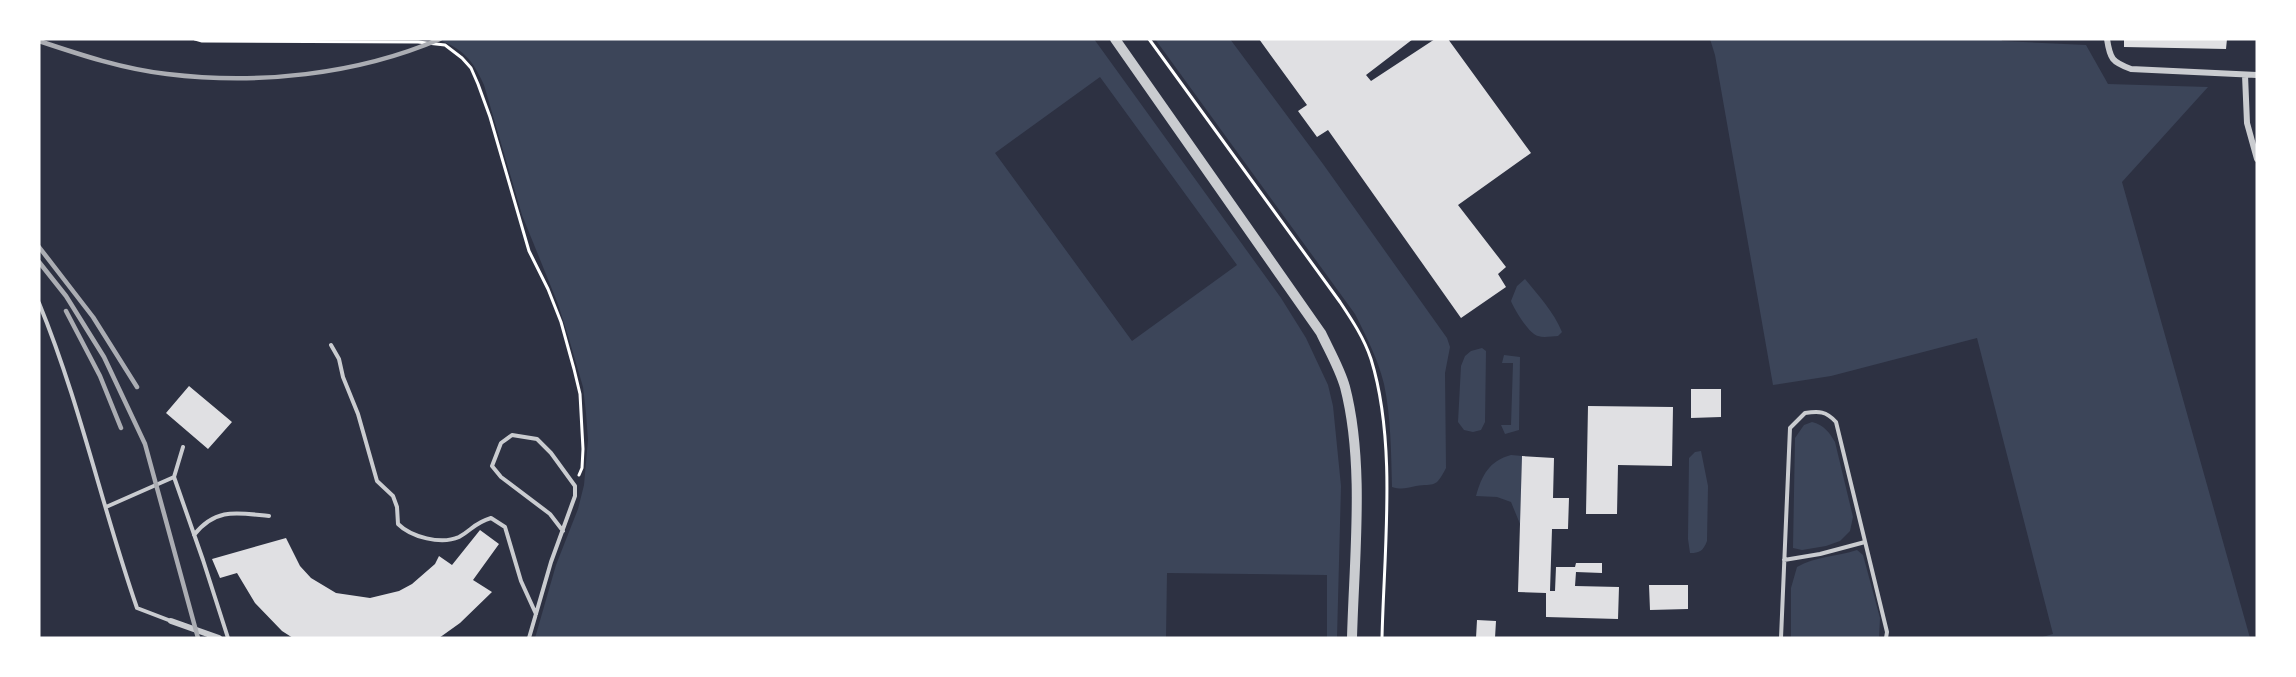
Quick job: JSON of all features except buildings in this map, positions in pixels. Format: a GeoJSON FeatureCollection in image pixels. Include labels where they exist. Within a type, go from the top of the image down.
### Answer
{"type":"FeatureCollection","features":[{"type":"Feature","properties":{"kind":"street"},"geometry":{"type":"LineString","coordinates":[[1115,39],[1321,333],[1344,385],[1354,429],[1356,477],[1352,638]]}},
{"type":"Feature","properties":{"kind":"street"},"geometry":{"type":"LineString","coordinates":[[2107,39],[2109,54],[2116,63],[2131,69],[2257,75]]}},
{"type":"Feature","properties":{"kind":"street"},"geometry":{"type":"LineString","coordinates":[[2245,75],[2247,123],[2257,159]]}},
{"type":"Feature","properties":{"kind":"street"},"geometry":{"type":"LineString","coordinates":[[171,621],[219,638]]}},
{"type":"Feature","properties":{"kind":"lane"},"geometry":{"type":"LineString","coordinates":[[39,303],[61,356],[138,608],[171,621]]}},
{"type":"Feature","properties":{"kind":"lane"},"geometry":{"type":"LineString","coordinates":[[331,345],[339,359],[343,377],[358,414],[377,481],[393,496],[397,507],[398,524],[405,531],[427,538],[449,541],[462,536],[478,521],[490,519],[505,527],[521,581],[536,614]]}},
{"type":"Feature","properties":{"kind":"lane"},"geometry":{"type":"LineString","coordinates":[[1781,638],[1790,428],[1805,413],[1819,411],[1828,414],[1836,422],[1887,633],[1886,638]]}},
{"type":"Feature","properties":{"kind":"lane"},"geometry":{"type":"LineString","coordinates":[[528,638],[551,562],[563,531],[575,496],[575,486],[551,453],[537,439],[524,435],[512,435],[501,443],[492,466],[501,477],[550,514],[563,531]]}},
{"type":"Feature","properties":{"kind":"lane"},"geometry":{"type":"LineString","coordinates":[[183,447],[174,477],[228,638]]}},
{"type":"Feature","properties":{"kind":"lane"},"geometry":{"type":"LineString","coordinates":[[106,507],[174,477]]}},
{"type":"Feature","properties":{"kind":"lane"},"geometry":{"type":"LineString","coordinates":[[194,535],[204,523],[229,513],[269,516]]}},
{"type":"Feature","properties":{"kind":"lane"},"geometry":{"type":"LineString","coordinates":[[1783,560],[1820,554],[1865,542]]}},
{"type":"Feature","properties":{"kind":"path"},"geometry":{"type":"LineString","coordinates":[[195,39],[304,43],[378,40],[445,45],[471,68],[500,148],[529,251],[561,322],[578,386],[583,449],[582,468],[575,486]]}},
{"type":"Feature","properties":{"kind":"shaded area"},"geometry":{"type":"Polygon","coordinates":[[[435,39],[1094,39],[1281,298],[1306,338],[1328,385],[1333,406],[1341,486],[1337,638],[1327,638],[1327,575],[1167,573],[1166,638],[535,638],[556,565],[578,509],[584,485],[588,440],[583,387],[558,304],[522,215],[484,85],[476,68],[466,56],[435,39]],[[1100,77],[995,153],[1132,341],[1237,265],[1100,77]]]}},
{"type":"Feature","properties":{"kind":"shaded area"},"geometry":{"type":"Polygon","coordinates":[[[1155,39],[1230,39],[1323,164],[1447,338],[1450,347],[1445,373],[1446,468],[1434,484],[1404,488],[1392,487],[1389,422],[1384,384],[1375,357],[1355,314],[1155,39]]]}},
{"type":"Feature","properties":{"kind":"shaded area"},"geometry":{"type":"Polygon","coordinates":[[[1710,39],[2001,39],[2002,41],[2086,45],[2108,84],[2208,87],[2122,182],[2250,638],[2039,638],[2053,634],[1977,338],[1831,376],[1773,385],[1715,55],[1710,39]]]}},
{"type":"Feature","properties":{"kind":"shaded area"},"geometry":{"type":"Polygon","coordinates":[[[1525,279],[1555,318],[1562,332],[1558,336],[1543,337],[1534,334],[1515,310],[1511,301],[1517,286],[1525,279]]]}},
{"type":"Feature","properties":{"kind":"shaded area"},"geometry":{"type":"Polygon","coordinates":[[[1482,348],[1486,351],[1485,422],[1481,430],[1473,432],[1464,430],[1458,422],[1461,366],[1465,356],[1471,351],[1482,348]]]}},
{"type":"Feature","properties":{"kind":"shaded area"},"geometry":{"type":"Polygon","coordinates":[[[1504,355],[1520,357],[1519,430],[1505,434],[1501,425],[1511,425],[1513,363],[1502,363],[1504,355]]]}},
{"type":"Feature","properties":{"kind":"shaded area"},"geometry":{"type":"Polygon","coordinates":[[[1812,422],[1826,429],[1835,442],[1853,517],[1850,531],[1840,541],[1802,550],[1793,548],[1795,438],[1804,425],[1812,422]]]}},
{"type":"Feature","properties":{"kind":"shaded area"},"geometry":{"type":"Polygon","coordinates":[[[1701,451],[1708,486],[1707,541],[1701,551],[1690,553],[1688,539],[1689,458],[1695,452],[1701,451]]]}},
{"type":"Feature","properties":{"kind":"shaded area"},"geometry":{"type":"Polygon","coordinates":[[[1511,455],[1522,456],[1520,524],[1511,502],[1497,497],[1476,496],[1481,482],[1492,465],[1511,455]]]}},
{"type":"Feature","properties":{"kind":"shaded area"},"geometry":{"type":"Polygon","coordinates":[[[1857,550],[1863,555],[1880,618],[1879,638],[1791,638],[1791,588],[1797,567],[1811,561],[1857,550]]]}},
{"type":"Feature","properties":{"kind":"railway"},"geometry":{"type":"LineString","coordinates":[[39,41],[134,69],[167,74],[236,78],[306,74],[340,69],[375,61],[440,39]]}},
{"type":"Feature","properties":{"kind":"railway"},"geometry":{"type":"LineString","coordinates":[[39,247],[93,317],[137,387]]}},
{"type":"Feature","properties":{"kind":"railway"},"geometry":{"type":"LineString","coordinates":[[39,262],[66,296],[104,357],[145,444],[198,638]]}},
{"type":"Feature","properties":{"kind":"railway"},"geometry":{"type":"LineString","coordinates":[[66,311],[100,376],[121,428]]}}]}
